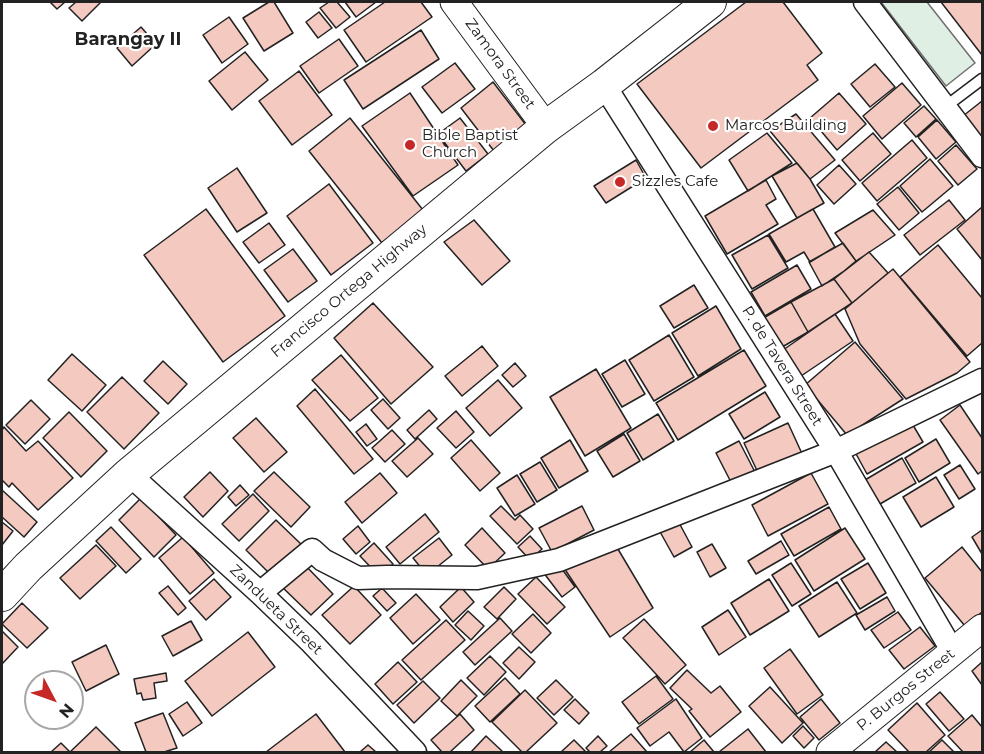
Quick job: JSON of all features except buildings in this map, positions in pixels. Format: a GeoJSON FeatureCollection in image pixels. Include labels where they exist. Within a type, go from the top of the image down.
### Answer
{"type":"FeatureCollection","features":[{"type":"Feature","properties":{"kind":"main road","name":"Francisco Ortega Highway"},"geometry":{"type":"LineString","coordinates":[[2,596],[28,567],[129,474],[546,127],[710,2]]}},
{"type":"Feature","properties":{"kind":"street","name":"Zamora Street"},"geometry":{"type":"LineString","coordinates":[[454,2],[546,127]]}},
{"type":"Feature","properties":{"kind":"street"},"geometry":{"type":"LineString","coordinates":[[865,2],[982,156]]}},
{"type":"Feature","properties":{"kind":"street","name":"P. de Tavera Street"},"geometry":{"type":"LineString","coordinates":[[604,85],[836,451],[953,652]]}},
{"type":"Feature","properties":{"kind":"street"},"geometry":{"type":"LineString","coordinates":[[260,593],[312,550],[323,561],[358,578],[477,578],[559,560],[836,451],[982,380]]}},
{"type":"Feature","properties":{"kind":"street","name":"Zandueta Street"},"geometry":{"type":"LineString","coordinates":[[129,474],[310,641],[415,753]]}},
{"type":"Feature","properties":{"kind":"street","name":"P. Burgos Street"},"geometry":{"type":"LineString","coordinates":[[830,753],[982,628]]}},
{"type":"Feature","properties":{"kind":"lane"},"geometry":{"type":"LineString","coordinates":[[945,107],[982,79]]}},
{"type":"Feature","properties":{"kind":"green space"},"geometry":{"type":"Polygon","coordinates":[[[881,2],[927,2],[975,63],[946,86],[881,2]]]}},
{"type":"Feature","properties":{"kind":"place","name":"Marcos Building"},"geometry":{"type":"Point","coordinates":[713,126]}},
{"type":"Feature","properties":{"kind":"place","name":"Bible Baptist Church"},"geometry":{"type":"Point","coordinates":[410,145]}},
{"type":"Feature","properties":{"kind":"place","name":"Sizzles Cafe"},"geometry":{"type":"Point","coordinates":[620,182]}},
{"type":"Feature","properties":{"kind":"district","name":"Barangay II"},"geometry":{"type":"Point","coordinates":[128,40]}}]}
